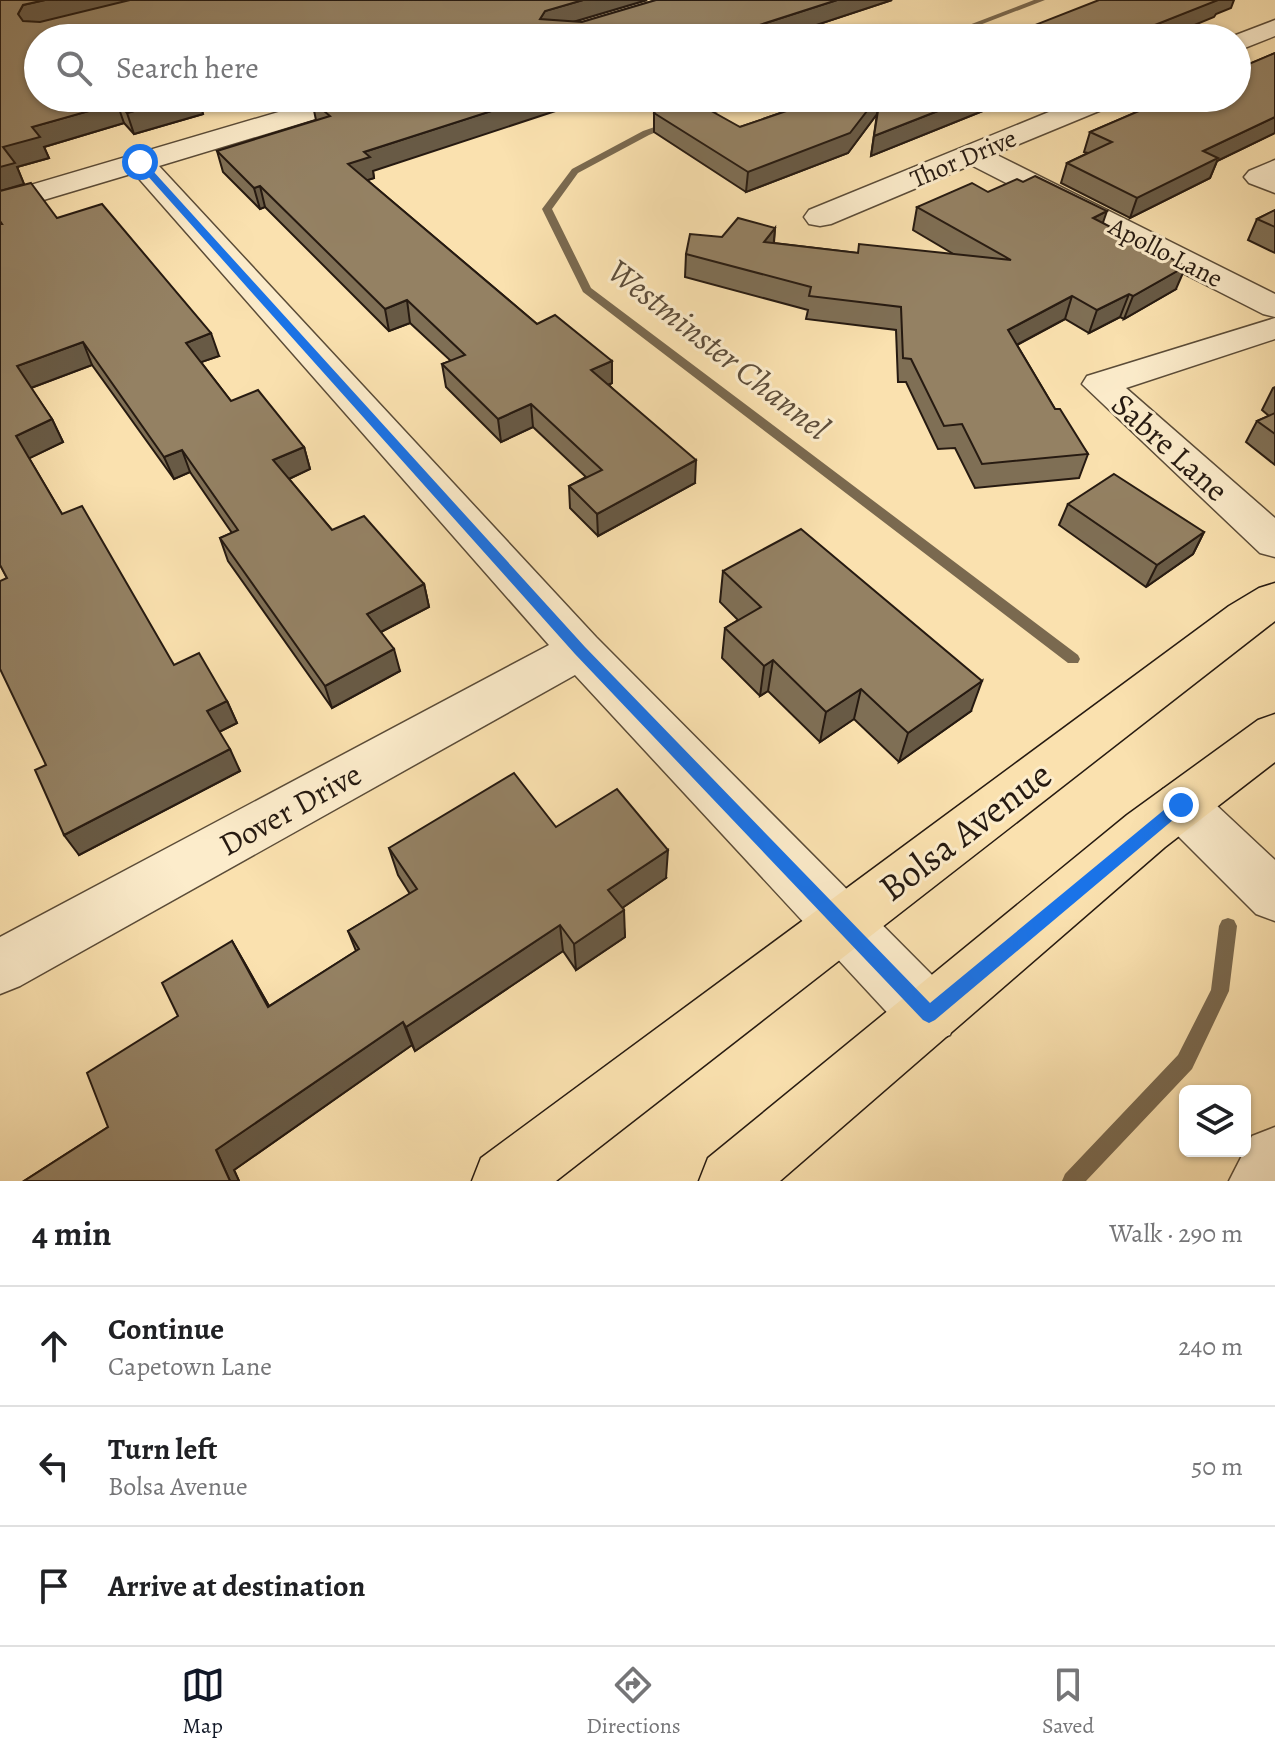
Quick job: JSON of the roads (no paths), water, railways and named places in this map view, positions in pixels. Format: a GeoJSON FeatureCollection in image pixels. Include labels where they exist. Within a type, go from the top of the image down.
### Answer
{"type":"FeatureCollection","features":[{"type":"Feature","properties":{"kind":"main road","name":"Bolsa Avenue"},"geometry":{"type":"LineString","coordinates":[[504,1181],[1245,618],[1275,600]]}},
{"type":"Feature","properties":{"kind":"main road"},"geometry":{"type":"LineString","coordinates":[[731,1181],[1181,805],[1275,734]]}},
{"type":"Feature","properties":{"kind":"street"},"geometry":{"type":"LineString","coordinates":[[1251,37],[1275,27]]}},
{"type":"Feature","properties":{"kind":"street"},"geometry":{"type":"LineString","coordinates":[[0,204],[308,112]]}},
{"type":"Feature","properties":{"kind":"street","name":"Thor Drive"},"geometry":{"type":"LineString","coordinates":[[820,217],[1072,112]]}},
{"type":"Feature","properties":{"kind":"street","name":"Apollo Lane"},"geometry":{"type":"LineString","coordinates":[[972,154],[1275,307]]}},
{"type":"Feature","properties":{"kind":"street"},"geometry":{"type":"LineString","coordinates":[[140,162],[580,650],[929,1014]]}},
{"type":"Feature","properties":{"kind":"street"},"geometry":{"type":"LineString","coordinates":[[1275,169],[1259,177],[1275,184]]}},
{"type":"Feature","properties":{"kind":"street","name":"Sabre Lane"},"geometry":{"type":"LineString","coordinates":[[1275,328],[1100,384],[1275,542]]}},
{"type":"Feature","properties":{"kind":"street","name":"Dover Drive"},"geometry":{"type":"LineString","coordinates":[[0,967],[580,650]]}},
{"type":"Feature","properties":{"kind":"street"},"geometry":{"type":"LineString","coordinates":[[1181,805],[1275,896]]}},
{"type":"Feature","properties":{"kind":"street"},"geometry":{"type":"LineString","coordinates":[[1261,1181],[1275,1159]]}},
{"type":"Feature","properties":{"kind":"waterway","name":"Westminster Channel"},"geometry":{"type":"LineString","coordinates":[[977,24],[1041,0]]}},
{"type":"Feature","properties":{"kind":"waterway","name":"Westminster Channel"},"geometry":{"type":"LineString","coordinates":[[696,117],[711,112]]}},
{"type":"Feature","properties":{"kind":"waterway","name":"Westminster Channel"},"geometry":{"type":"LineString","coordinates":[[672,124],[646,133],[575,171],[547,209],[587,290],[1073,659]]}},
{"type":"Feature","properties":{"kind":"waterway","name":"Westminster Channel"},"geometry":{"type":"LineString","coordinates":[[1072,1181],[1185,1062],[1220,991],[1228,926]]}}]}
